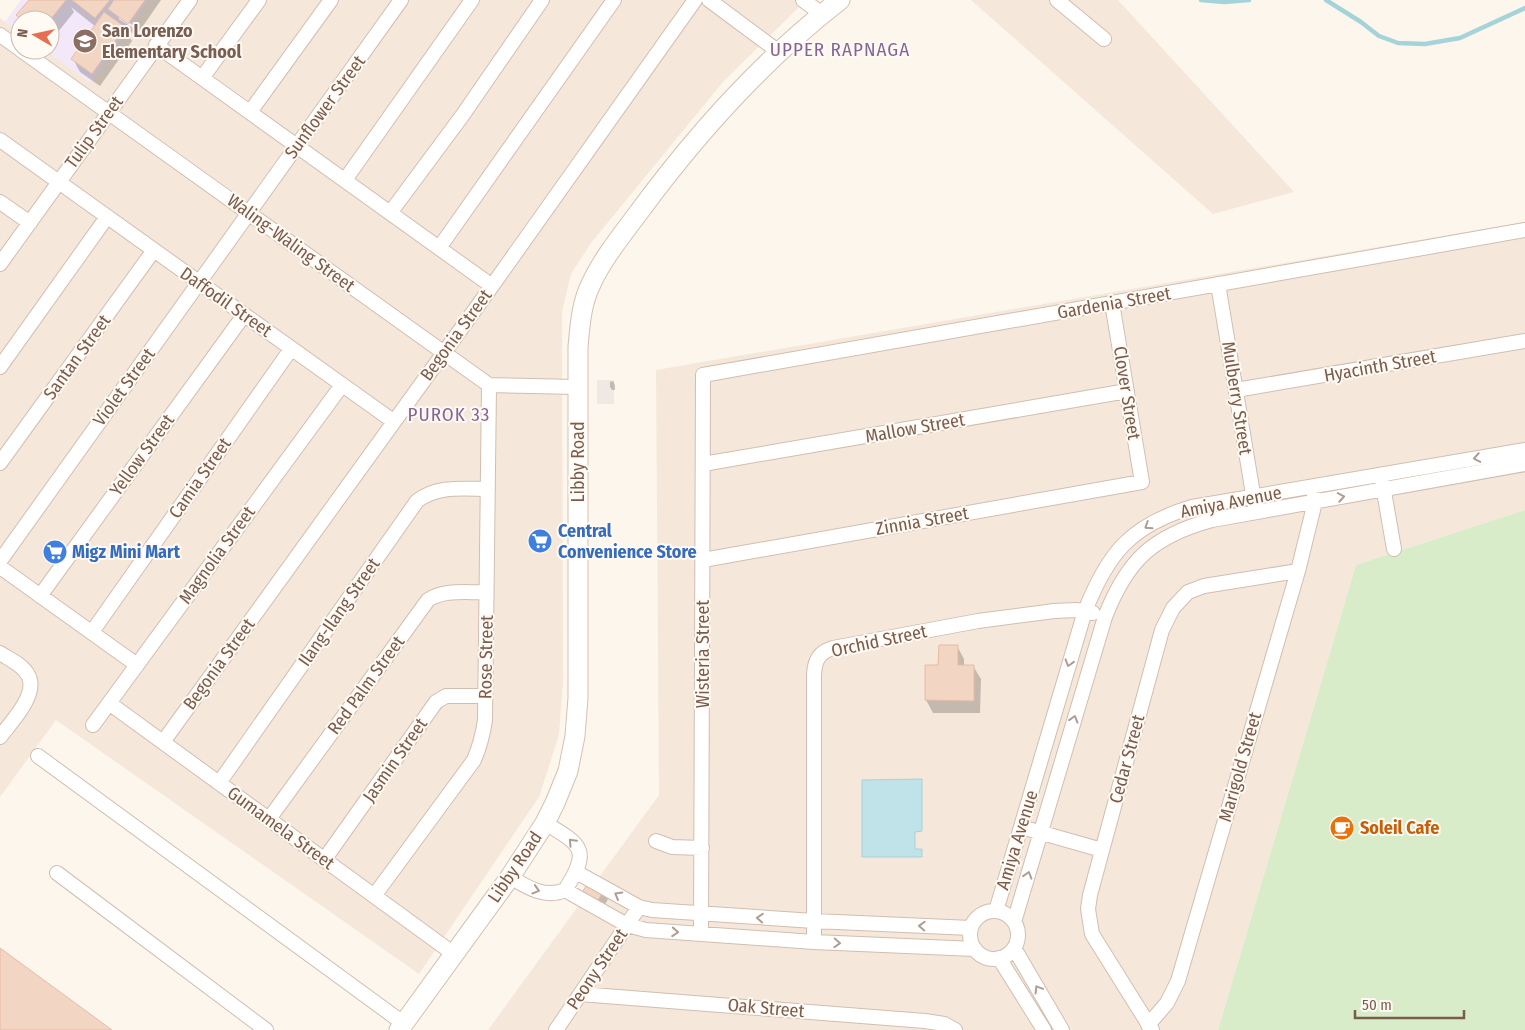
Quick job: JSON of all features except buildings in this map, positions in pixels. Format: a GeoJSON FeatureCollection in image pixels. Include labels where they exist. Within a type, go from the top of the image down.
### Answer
{"type":"FeatureCollection","features":[{"type":"Feature","properties":{"kind":"main road","name":"Libby Road"},"geometry":{"type":"LineString","coordinates":[[401,1027],[510,877],[556,803],[568,771],[575,736],[578,698],[578,347],[581,315],[590,286],[602,262],[667,175],[729,102],[779,52],[840,0]]}},
{"type":"Feature","properties":{"kind":"street","name":"Tulip Street"},"geometry":{"type":"LineString","coordinates":[[0,262],[190,0]]}},
{"type":"Feature","properties":{"kind":"street"},"geometry":{"type":"LineString","coordinates":[[202,78],[259,0]]}},
{"type":"Feature","properties":{"kind":"street"},"geometry":{"type":"LineString","coordinates":[[250,112],[331,0]]}},
{"type":"Feature","properties":{"kind":"street","name":"Sunflower Street"},"geometry":{"type":"LineString","coordinates":[[249,213],[401,0]]}},
{"type":"Feature","properties":{"kind":"street"},"geometry":{"type":"LineString","coordinates":[[345,180],[472,0]]}},
{"type":"Feature","properties":{"kind":"street"},"geometry":{"type":"LineString","coordinates":[[390,213],[462,116],[542,0]]}},
{"type":"Feature","properties":{"kind":"street"},"geometry":{"type":"LineString","coordinates":[[439,248],[614,0]]}},
{"type":"Feature","properties":{"kind":"street","name":"Begonia Street"},"geometry":{"type":"LineString","coordinates":[[163,742],[492,286],[695,0]]}},
{"type":"Feature","properties":{"kind":"street"},"geometry":{"type":"LineString","coordinates":[[709,0],[779,52]]}},
{"type":"Feature","properties":{"kind":"street"},"geometry":{"type":"LineString","coordinates":[[803,0],[822,14]]}},
{"type":"Feature","properties":{"kind":"street"},"geometry":{"type":"LineString","coordinates":[[1057,0],[1104,39]]}},
{"type":"Feature","properties":{"kind":"street"},"geometry":{"type":"LineString","coordinates":[[156,45],[492,286]]}},
{"type":"Feature","properties":{"kind":"street","name":"Waling-Waling Street"},"geometry":{"type":"LineString","coordinates":[[34,60],[489,385]]}},
{"type":"Feature","properties":{"kind":"street","name":"Daffodil Street"},"geometry":{"type":"LineString","coordinates":[[0,140],[393,421]]}},
{"type":"Feature","properties":{"kind":"street"},"geometry":{"type":"LineString","coordinates":[[0,202],[30,222]]}},
{"type":"Feature","properties":{"kind":"street","name":"Violet Street"},"geometry":{"type":"LineString","coordinates":[[0,561],[249,213]]}},
{"type":"Feature","properties":{"kind":"street"},"geometry":{"type":"LineString","coordinates":[[0,366],[107,217]]}},
{"type":"Feature","properties":{"kind":"street","name":"Gardenia Street"},"geometry":{"type":"LineString","coordinates":[[703,375],[1525,230]]}},
{"type":"Feature","properties":{"kind":"street","name":"Santan Street"},"geometry":{"type":"LineString","coordinates":[[0,463],[154,250]]}},
{"type":"Feature","properties":{"kind":"street","name":"Mulberry Street"},"geometry":{"type":"LineString","coordinates":[[1218,284],[1256,512]]}},
{"type":"Feature","properties":{"kind":"street","name":"Clover Street"},"geometry":{"type":"LineString","coordinates":[[1112,303],[1142,482]]}},
{"type":"Feature","properties":{"kind":"street","name":"Yellow Street"},"geometry":{"type":"LineString","coordinates":[[40,596],[244,315]]}},
{"type":"Feature","properties":{"kind":"street","name":"Hyacinth Street"},"geometry":{"type":"LineString","coordinates":[[1236,390],[1525,341]]}},
{"type":"Feature","properties":{"kind":"street","name":"Camia Street"},"geometry":{"type":"LineString","coordinates":[[92,632],[292,349]]}},
{"type":"Feature","properties":{"kind":"street","name":"Wisteria Street"},"geometry":{"type":"LineString","coordinates":[[701,934],[703,375]]}},
{"type":"Feature","properties":{"kind":"street","name":"Magnolia Street"},"geometry":{"type":"LineString","coordinates":[[93,725],[342,385]]}},
{"type":"Feature","properties":{"kind":"street"},"geometry":{"type":"LineString","coordinates":[[489,385],[577,386]]}},
{"type":"Feature","properties":{"kind":"street","name":"Rose Street"},"geometry":{"type":"LineString","coordinates":[[374,896],[474,760],[483,733],[489,385]]}},
{"type":"Feature","properties":{"kind":"street","name":"Mallow Street"},"geometry":{"type":"LineString","coordinates":[[703,464],[1127,392]]}},
{"type":"Feature","properties":{"kind":"street","name":"Amiya Avenue"},"geometry":{"type":"LineString","coordinates":[[996,911],[1085,611],[1100,575],[1116,551],[1147,526],[1164,517],[1192,507],[1525,450]]}},
{"type":"Feature","properties":{"kind":"street","name":"Amiya Avenue"},"geometry":{"type":"LineString","coordinates":[[1014,922],[1105,617],[1119,584],[1128,569],[1140,556],[1172,535],[1197,524],[1525,464]]}},
{"type":"Feature","properties":{"kind":"street"},"geometry":{"type":"LineString","coordinates":[[1381,475],[1394,549]]}},
{"type":"Feature","properties":{"kind":"street","name":"Zinnia Street"},"geometry":{"type":"LineString","coordinates":[[703,560],[1142,482]]}},
{"type":"Feature","properties":{"kind":"street"},"geometry":{"type":"LineString","coordinates":[[1313,486],[1315,502]]}},
{"type":"Feature","properties":{"kind":"street","name":"Ilang-Ilang Street"},"geometry":{"type":"LineString","coordinates":[[219,782],[417,501],[426,494],[441,490],[488,488]]}},
{"type":"Feature","properties":{"kind":"street","name":"Marigold Street"},"geometry":{"type":"LineString","coordinates":[[1150,1027],[1167,1003],[1178,981],[1298,571],[1315,502]]}},
{"type":"Feature","properties":{"kind":"street"},"geometry":{"type":"LineString","coordinates":[[0,567],[137,665]]}},
{"type":"Feature","properties":{"kind":"street","name":"Cedar Street"},"geometry":{"type":"LineString","coordinates":[[1150,1027],[1092,934],[1088,909],[1090,895],[1162,630],[1173,608],[1188,592],[1204,586],[1298,571]]}},
{"type":"Feature","properties":{"kind":"street","name":"Red Palm Street"},"geometry":{"type":"LineString","coordinates":[[269,819],[428,600],[435,595],[446,593],[486,592]]}},
{"type":"Feature","properties":{"kind":"street","name":"Orchid Street"},"geometry":{"type":"LineString","coordinates":[[814,942],[814,674],[816,661],[814,652],[978,621],[1065,610],[1085,611],[1105,617]]}},
{"type":"Feature","properties":{"kind":"street"},"geometry":{"type":"LineString","coordinates":[[0,653],[28,674],[31,684],[30,694],[26,701],[0,737]]}},
{"type":"Feature","properties":{"kind":"street","name":"Jasmin Street"},"geometry":{"type":"LineString","coordinates":[[324,860],[436,702],[446,696],[485,696]]}},
{"type":"Feature","properties":{"kind":"street","name":"Gumamela Street"},"geometry":{"type":"LineString","coordinates":[[109,703],[454,954]]}},
{"type":"Feature","properties":{"kind":"street"},"geometry":{"type":"LineString","coordinates":[[38,756],[401,1027]]}},
{"type":"Feature","properties":{"kind":"street"},"geometry":{"type":"LineString","coordinates":[[545,823],[574,842],[580,856],[576,872],[565,890]]}},
{"type":"Feature","properties":{"kind":"street"},"geometry":{"type":"LineString","coordinates":[[1021,826],[1102,850]]}},
{"type":"Feature","properties":{"kind":"street"},"geometry":{"type":"LineString","coordinates":[[656,841],[672,847],[702,848]]}},
{"type":"Feature","properties":{"kind":"street"},"geometry":{"type":"LineString","coordinates":[[576,872],[639,907],[652,910],[814,921],[971,928]]}},
{"type":"Feature","properties":{"kind":"street"},"geometry":{"type":"LineString","coordinates":[[57,874],[266,1030]]}},
{"type":"Feature","properties":{"kind":"street"},"geometry":{"type":"LineString","coordinates":[[510,877],[536,891],[553,893],[565,890],[627,925],[646,930],[814,942],[975,949]]}},
{"type":"Feature","properties":{"kind":"street","name":"Peony Street"},"geometry":{"type":"LineString","coordinates":[[556,1030],[639,907]]}},
{"type":"Feature","properties":{"kind":"street"},"geometry":{"type":"LineString","coordinates":[[996,911],[1006,914],[1014,922],[1018,938],[1014,948],[1008,955],[999,958],[986,958],[975,949],[971,939],[971,928],[975,920],[982,914],[996,911]]}},
{"type":"Feature","properties":{"kind":"street"},"geometry":{"type":"LineString","coordinates":[[1014,948],[1062,1030]]}},
{"type":"Feature","properties":{"kind":"street"},"geometry":{"type":"LineString","coordinates":[[999,958],[1044,1030]]}},
{"type":"Feature","properties":{"kind":"street","name":"Oak Street"},"geometry":{"type":"LineString","coordinates":[[580,994],[925,1021],[954,1028]]}},
{"type":"Feature","properties":{"kind":"shaded area","name":"San Lorenzo Elementary School"},"geometry":{"type":"Polygon","coordinates":[[[21,0],[148,0],[90,82],[59,60],[60,10],[14,10],[21,0]]]}},
{"type":"Feature","properties":{"kind":"shaded area"},"geometry":{"type":"Polygon","coordinates":[[[148,0],[806,0],[723,82],[591,243],[571,274],[562,312],[563,681],[559,735],[539,797],[419,974],[56,720],[0,797],[0,18],[10,25],[10,60],[59,60],[90,82],[148,0]]]}},
{"type":"Feature","properties":{"kind":"shaded area"},"geometry":{"type":"Polygon","coordinates":[[[971,0],[1118,0],[1294,192],[1213,214],[971,0]]]}},
{"type":"Feature","properties":{"kind":"shaded area","name":"San Lorenzo Elementary School"},"geometry":{"type":"Polygon","coordinates":[[[10,15],[10,25],[5,22],[10,15]]]}},
{"type":"Feature","properties":{"kind":"shaded area"},"geometry":{"type":"Polygon","coordinates":[[[1525,222],[1525,510],[1356,565],[1218,1030],[488,1030],[659,795],[656,370],[1525,222]]]}},
{"type":"Feature","properties":{"kind":"shaded area"},"geometry":{"type":"Polygon","coordinates":[[[597,380],[614,380],[614,404],[597,404],[597,380]]]}},
{"type":"Feature","properties":{"kind":"green space"},"geometry":{"type":"Polygon","coordinates":[[[1525,510],[1525,1030],[1218,1030],[1356,565],[1525,510]]]}},
{"type":"Feature","properties":{"kind":"water"},"geometry":{"type":"Polygon","coordinates":[[[922,779],[922,831],[915,832],[915,849],[922,849],[922,857],[862,857],[862,780],[922,779]]]}},
{"type":"Feature","properties":{"kind":"waterway"},"geometry":{"type":"LineString","coordinates":[[1201,0],[1224,2],[1249,0]]}},
{"type":"Feature","properties":{"kind":"waterway"},"geometry":{"type":"LineString","coordinates":[[1326,0],[1379,36],[1398,43],[1425,44],[1460,38],[1525,8]]}},
{"type":"Feature","properties":{"kind":"place","name":"San Lorenzo Elementary School"},"geometry":{"type":"Point","coordinates":[85,41]}},
{"type":"Feature","properties":{"kind":"place","name":"Central Convenience Store"},"geometry":{"type":"Point","coordinates":[540,541]}},
{"type":"Feature","properties":{"kind":"place","name":"Migz Mini Mart"},"geometry":{"type":"Point","coordinates":[55,552]}},
{"type":"Feature","properties":{"kind":"place","name":"Soleil Cafe"},"geometry":{"type":"Point","coordinates":[1342,828]}},
{"type":"Feature","properties":{"kind":"district","name":"UPPER RAPNAGA"},"geometry":{"type":"Point","coordinates":[840,49]}},
{"type":"Feature","properties":{"kind":"district","name":"PUROK 33"},"geometry":{"type":"Point","coordinates":[449,414]}}]}
